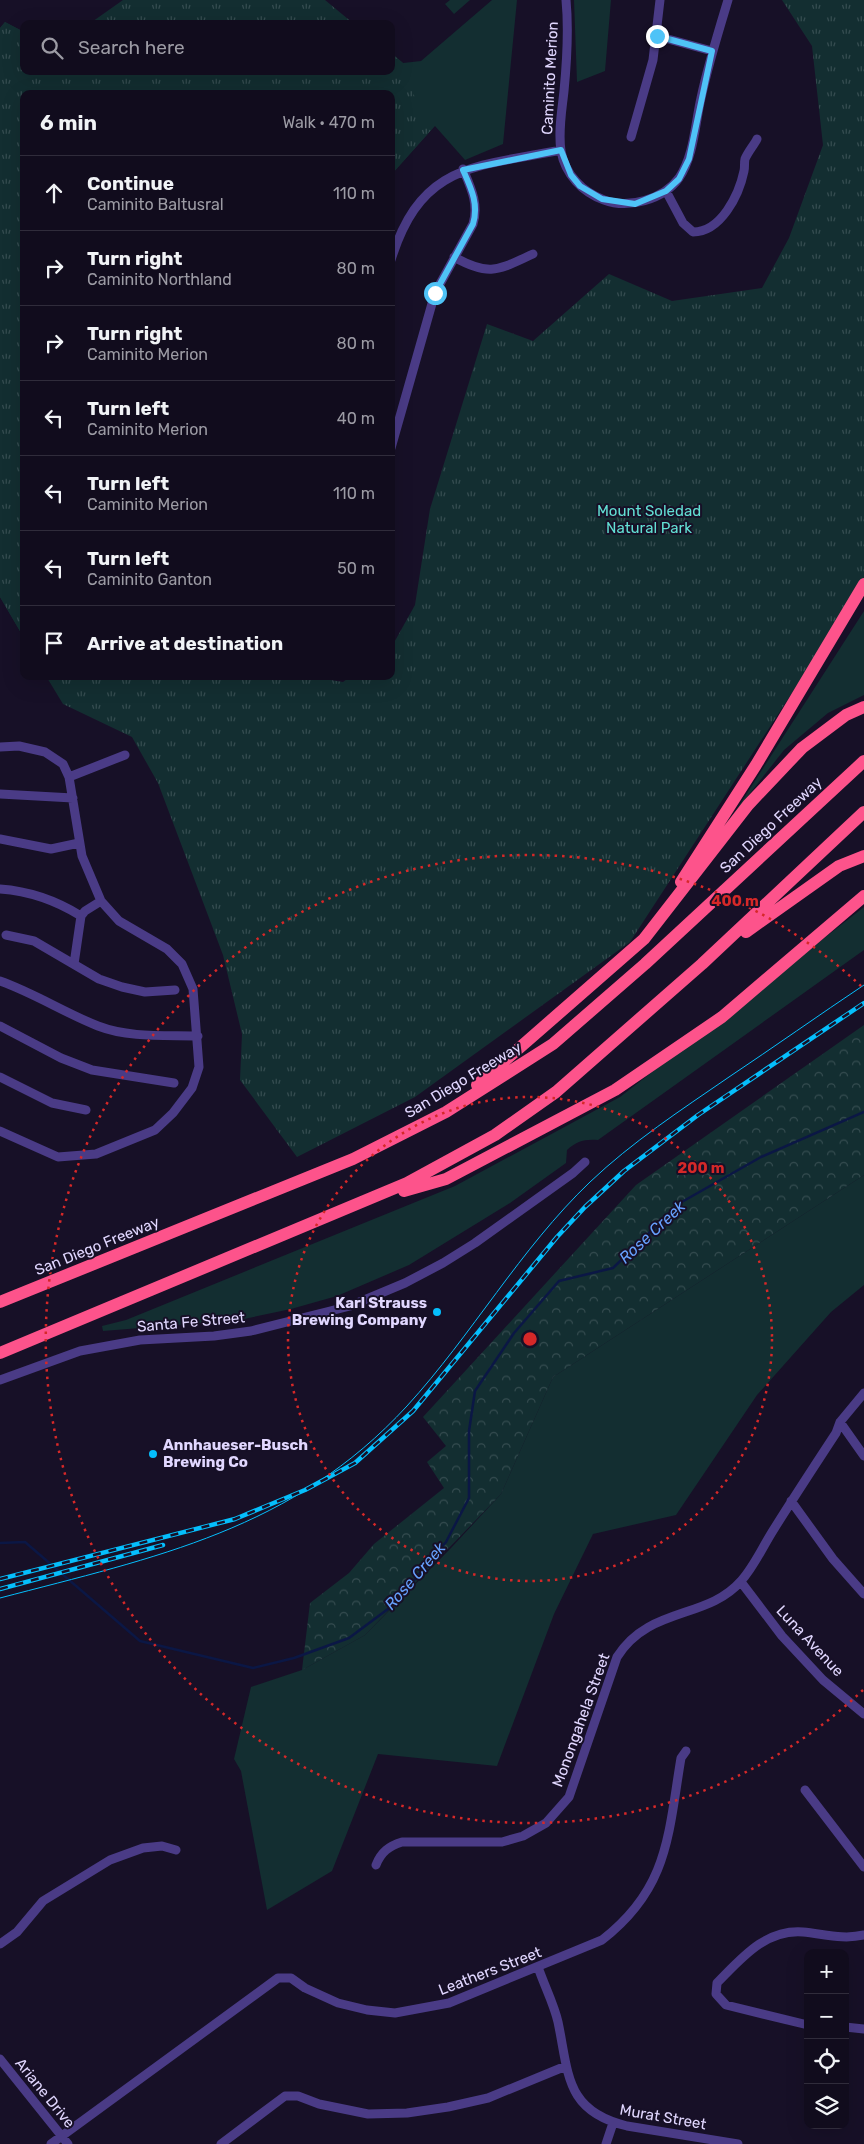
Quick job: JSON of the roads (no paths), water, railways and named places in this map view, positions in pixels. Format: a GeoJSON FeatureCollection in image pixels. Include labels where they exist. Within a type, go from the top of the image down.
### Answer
{"type":"FeatureCollection","features":[{"type":"Feature","properties":{"kind":"highway"},"geometry":{"type":"LineString","coordinates":[[644,939],[756,765],[864,584]]}},
{"type":"Feature","properties":{"kind":"highway"},"geometry":{"type":"LineString","coordinates":[[446,1112],[644,939],[748,805],[802,748],[846,715],[864,707]]}},
{"type":"Feature","properties":{"kind":"highway","name":"San Diego Freeway"},"geometry":{"type":"LineString","coordinates":[[0,1302],[353,1159],[420,1127],[446,1112],[553,1044],[645,964],[864,761]]}},
{"type":"Feature","properties":{"kind":"highway"},"geometry":{"type":"LineString","coordinates":[[0,1353],[407,1183],[503,1129],[556,1092],[702,964],[864,812]]}},
{"type":"Feature","properties":{"kind":"highway"},"geometry":{"type":"LineString","coordinates":[[702,964],[839,866],[864,856]]}},
{"type":"Feature","properties":{"kind":"highway"},"geometry":{"type":"LineString","coordinates":[[356,1204],[446,1179],[615,1090],[722,1017],[864,896]]}},
{"type":"Feature","properties":{"kind":"street","name":"Caminito Merion"},"geometry":{"type":"LineString","coordinates":[[566,0],[569,24],[560,129],[561,150],[571,175],[580,186],[602,199],[635,204],[666,191],[679,179],[689,159],[712,51],[728,0]]}},
{"type":"Feature","properties":{"kind":"street"},"geometry":{"type":"LineString","coordinates":[[630,137],[653,60],[660,0]]}},
{"type":"Feature","properties":{"kind":"street"},"geometry":{"type":"LineString","coordinates":[[657,36],[712,51]]}},
{"type":"Feature","properties":{"kind":"street"},"geometry":{"type":"LineString","coordinates":[[666,191],[683,223],[693,232],[700,232],[718,222],[734,199],[744,172],[745,159],[757,139]]}},
{"type":"Feature","properties":{"kind":"street"},"geometry":{"type":"LineString","coordinates":[[395,249],[404,224],[418,204],[438,184],[463,170],[561,150]]}},
{"type":"Feature","properties":{"kind":"street"},"geometry":{"type":"LineString","coordinates":[[395,434],[435,293],[473,224],[476,213],[474,197],[463,170]]}},
{"type":"Feature","properties":{"kind":"street"},"geometry":{"type":"LineString","coordinates":[[454,257],[475,268],[484,269],[502,268],[533,254]]}},
{"type":"Feature","properties":{"kind":"street"},"geometry":{"type":"LineString","coordinates":[[0,747],[19,746],[45,752],[62,764],[69,776],[79,844],[88,872],[101,901],[120,921],[167,949],[182,964],[193,990],[200,1067],[192,1088],[173,1113],[155,1130],[96,1154],[68,1158],[58,1157],[0,1131]]}},
{"type":"Feature","properties":{"kind":"street"},"geometry":{"type":"LineString","coordinates":[[69,776],[125,755]]}},
{"type":"Feature","properties":{"kind":"street"},"geometry":{"type":"LineString","coordinates":[[0,794],[73,798]]}},
{"type":"Feature","properties":{"kind":"street"},"geometry":{"type":"LineString","coordinates":[[0,839],[51,849],[79,844]]}},
{"type":"Feature","properties":{"kind":"street"},"geometry":{"type":"LineString","coordinates":[[0,888],[22,891],[82,916]]}},
{"type":"Feature","properties":{"kind":"street"},"geometry":{"type":"LineString","coordinates":[[74,964],[82,916],[85,911],[101,901]]}},
{"type":"Feature","properties":{"kind":"street"},"geometry":{"type":"LineString","coordinates":[[6,935],[34,941],[99,979],[122,987],[145,992],[175,990]]}},
{"type":"Feature","properties":{"kind":"street"},"geometry":{"type":"LineString","coordinates":[[0,981],[22,989],[100,1026],[131,1034],[198,1036]]}},
{"type":"Feature","properties":{"kind":"street"},"geometry":{"type":"LineString","coordinates":[[0,1026],[61,1058],[92,1070],[117,1076],[174,1083]]}},
{"type":"Feature","properties":{"kind":"street"},"geometry":{"type":"LineString","coordinates":[[0,1077],[52,1103],[86,1110]]}},
{"type":"Feature","properties":{"kind":"street","name":"Santa Fe Street"},"geometry":{"type":"LineString","coordinates":[[0,1380],[49,1361],[88,1349],[140,1340],[214,1336],[251,1331],[350,1306],[405,1283],[451,1258],[574,1173],[585,1162]]}},
{"type":"Feature","properties":{"kind":"street","name":"Monongahela Street"},"geometry":{"type":"LineString","coordinates":[[376,1866],[379,1858],[390,1846],[402,1842],[502,1842],[523,1836],[546,1823],[569,1797],[617,1657],[624,1646],[634,1635],[654,1623],[715,1601],[741,1582],[836,1433],[840,1422],[864,1394]]}},
{"type":"Feature","properties":{"kind":"street"},"geometry":{"type":"LineString","coordinates":[[840,1422],[864,1456]]}},
{"type":"Feature","properties":{"kind":"street"},"geometry":{"type":"LineString","coordinates":[[791,1501],[833,1559],[864,1594]]}},
{"type":"Feature","properties":{"kind":"street","name":"Luna Avenue"},"geometry":{"type":"LineString","coordinates":[[741,1582],[782,1636],[823,1680],[864,1714]]}},
{"type":"Feature","properties":{"kind":"street","name":"Leathers Street"},"geometry":{"type":"LineString","coordinates":[[51,2144],[278,1978],[291,1978],[305,1988],[338,2003],[367,2010],[395,2013],[449,2003],[602,1940],[622,1924],[640,1904],[662,1862],[680,1758],[686,1751]]}},
{"type":"Feature","properties":{"kind":"street"},"geometry":{"type":"LineString","coordinates":[[805,1790],[864,1867]]}},
{"type":"Feature","properties":{"kind":"street"},"geometry":{"type":"LineString","coordinates":[[0,1944],[17,1932],[43,1901],[110,1860],[143,1848],[162,1846],[176,1850]]}},
{"type":"Feature","properties":{"kind":"street"},"geometry":{"type":"LineString","coordinates":[[804,2024],[726,2005],[716,1994],[717,1983],[759,1942],[785,1933],[801,1932],[838,1938],[864,1935]]}},
{"type":"Feature","properties":{"kind":"street","name":"Murat Street"},"geometry":{"type":"LineString","coordinates":[[538,1967],[557,2020],[570,2084],[580,2100],[594,2113],[613,2123],[695,2140],[738,2144]]}},
{"type":"Feature","properties":{"kind":"street"},"geometry":{"type":"LineString","coordinates":[[849,2027],[864,2028]]}},
{"type":"Feature","properties":{"kind":"street","name":"Ariane Drive"},"geometry":{"type":"LineString","coordinates":[[0,2059],[68,2144]]}},
{"type":"Feature","properties":{"kind":"street"},"geometry":{"type":"LineString","coordinates":[[221,2144],[285,2096],[298,2096],[319,2104],[368,2114],[407,2113],[448,2107],[488,2098],[566,2066]]}},
{"type":"Feature","properties":{"kind":"street"},"geometry":{"type":"LineString","coordinates":[[606,2144],[613,2123]]}},
{"type":"Feature","properties":{"kind":"waterway","name":"Rose Creek"},"geometry":{"type":"LineString","coordinates":[[0,1543],[25,1542],[140,1641],[253,1668],[294,1658],[349,1638],[392,1606],[446,1542],[469,1498],[469,1431],[475,1391],[514,1333],[559,1281],[613,1268],[680,1203],[761,1157],[864,1112]]}},
{"type":"Feature","properties":{"kind":"tram line"},"geometry":{"type":"LineString","coordinates":[[0,1598],[167,1552],[219,1533],[269,1510],[317,1483],[363,1448],[407,1406],[431,1379],[541,1235],[606,1167],[675,1114],[864,985]]}},
{"type":"Feature","properties":{"kind":"railway"},"geometry":{"type":"LineString","coordinates":[[0,1579],[235,1519],[305,1490],[355,1463],[413,1411],[557,1237],[585,1207],[624,1171],[698,1115],[864,1003]]}},
{"type":"Feature","properties":{"kind":"railway"},"geometry":{"type":"LineString","coordinates":[[0,1589],[163,1545]]}},
{"type":"Feature","properties":{"kind":"place","name":"Karl Strauss Brewing Company"},"geometry":{"type":"Point","coordinates":[437,1312]}},
{"type":"Feature","properties":{"kind":"place","name":"Annhaueser-Busch Brewing Co"},"geometry":{"type":"Point","coordinates":[153,1454]}},
{"type":"Feature","properties":{"kind":"park label","name":"Mount Soledad Natural Park"},"geometry":{"type":"Point","coordinates":[649,520]}}]}
